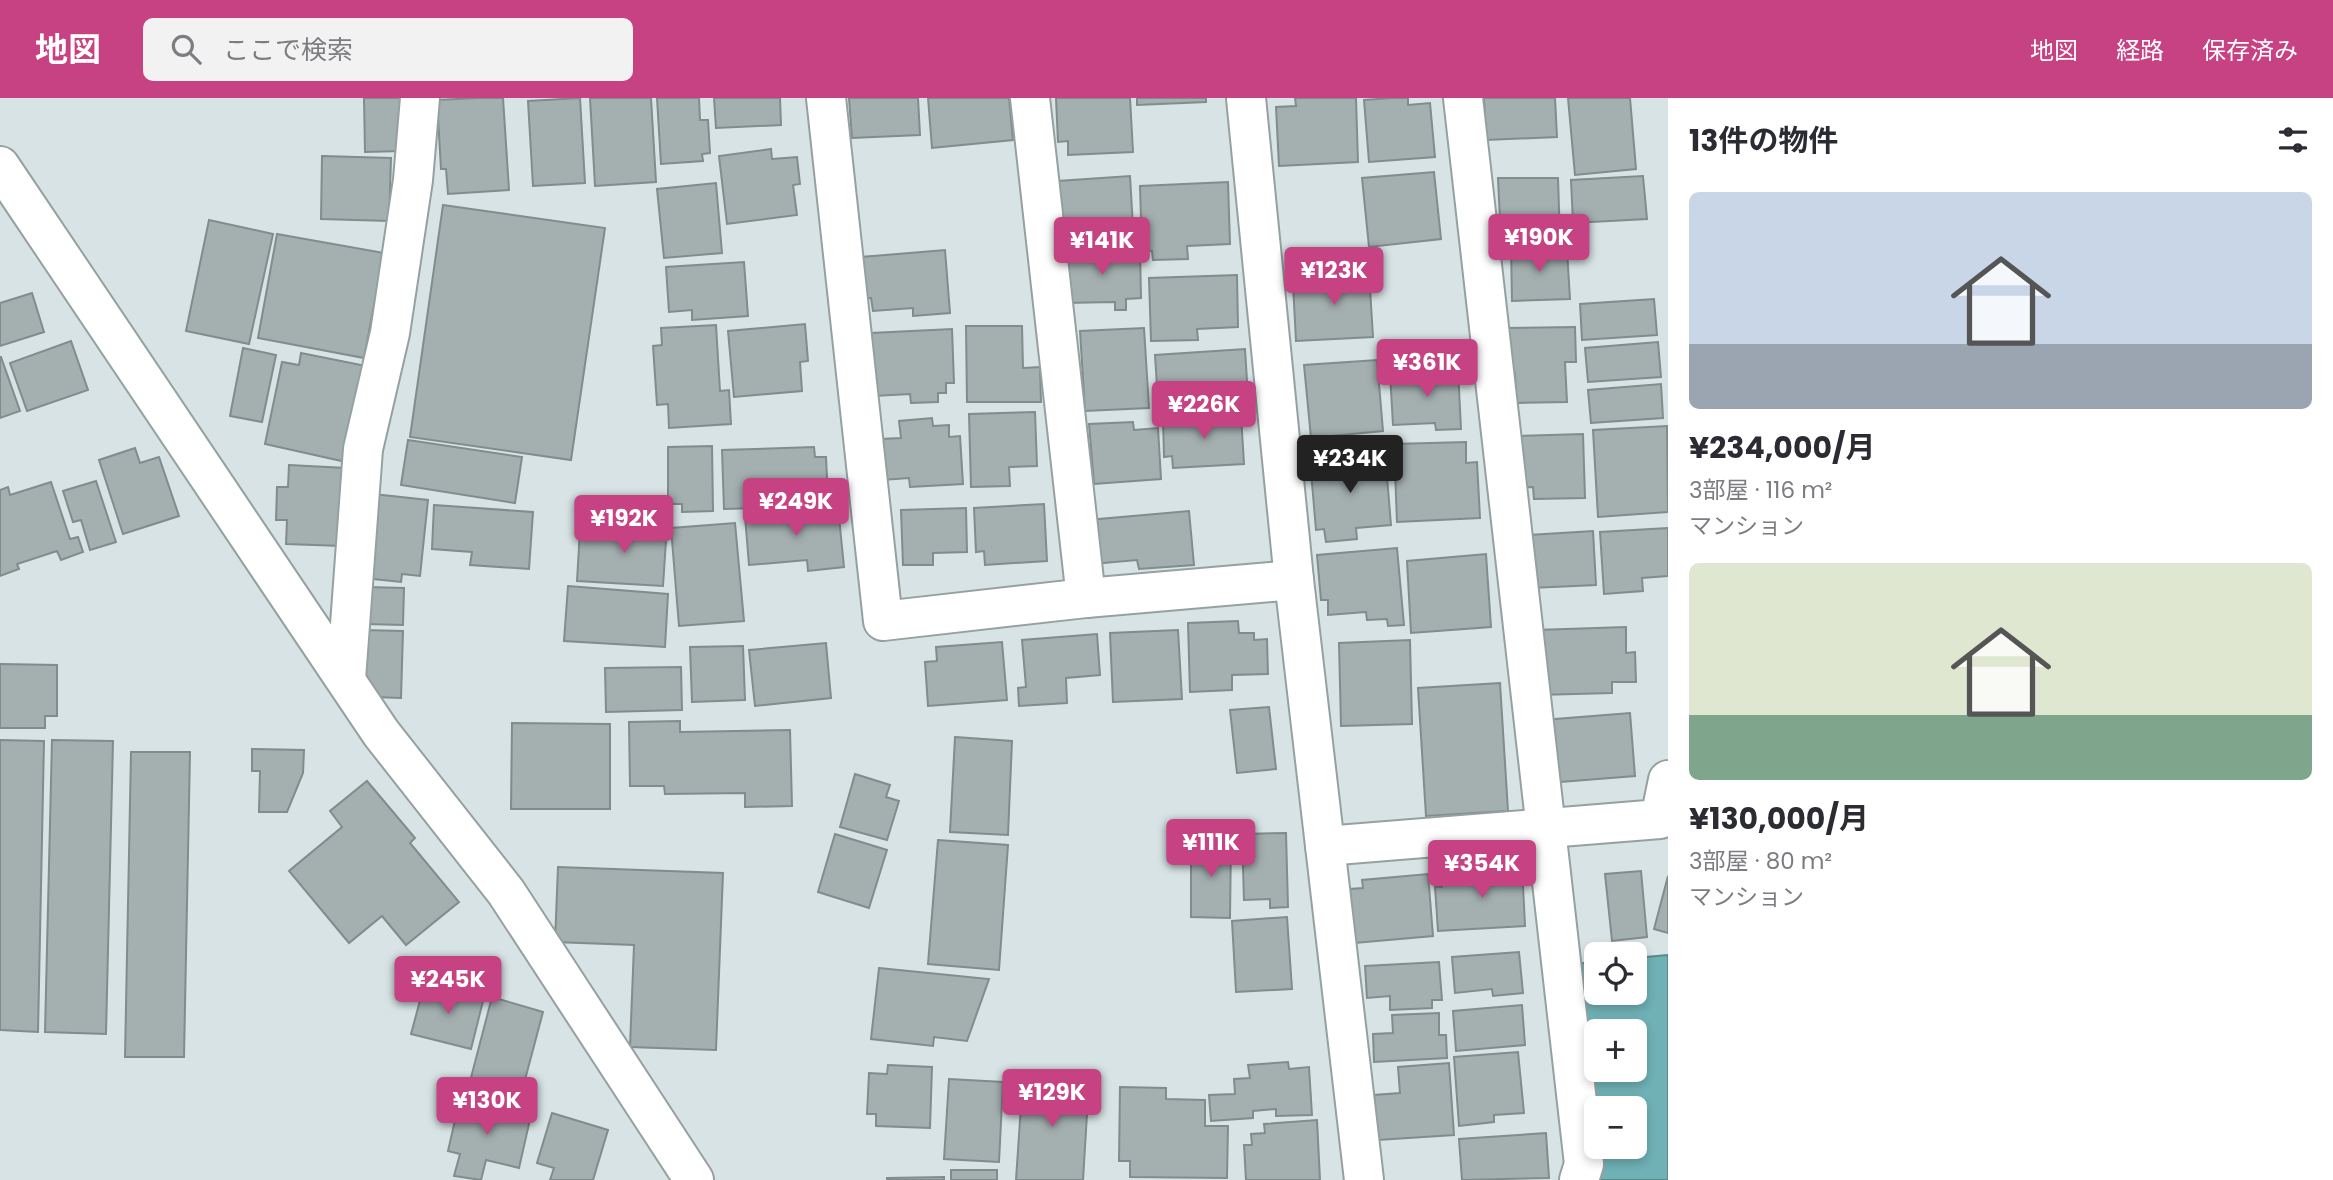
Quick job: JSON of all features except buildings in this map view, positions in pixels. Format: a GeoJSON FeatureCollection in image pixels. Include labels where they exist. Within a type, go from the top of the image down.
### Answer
{"type":"FeatureCollection","features":[{"type":"Feature","properties":{"kind":"street"},"geometry":{"type":"LineString","coordinates":[[346,679],[363,449],[390,333],[413,180],[420,98]]}},
{"type":"Feature","properties":{"kind":"street"},"geometry":{"type":"LineString","coordinates":[[826,98],[883,621],[1086,598],[1294,580]]}},
{"type":"Feature","properties":{"kind":"street"},"geometry":{"type":"LineString","coordinates":[[1030,98],[1086,598]]}},
{"type":"Feature","properties":{"kind":"street"},"geometry":{"type":"LineString","coordinates":[[1246,98],[1294,580],[1364,1180]]}},
{"type":"Feature","properties":{"kind":"street"},"geometry":{"type":"LineString","coordinates":[[1463,98],[1584,1164],[1579,1180]]}},
{"type":"Feature","properties":{"kind":"street"},"geometry":{"type":"LineString","coordinates":[[0,166],[381,733],[506,892],[694,1180]]}},
{"type":"Feature","properties":{"kind":"street"},"geometry":{"type":"LineString","coordinates":[[1325,846],[1660,819],[1668,780]]}},
{"type":"Feature","properties":{"kind":"water"},"geometry":{"type":"Polygon","coordinates":[[[1668,955],[1668,1180],[1600,1180],[1597,1159],[1647,1159],[1647,1096],[1590,1096],[1588,1082],[1647,1082],[1647,1019],[1584,1019],[1584,1047],[1574,964],[1584,963],[1584,1005],[1647,1005],[1647,957],[1668,955]]]}}]}
